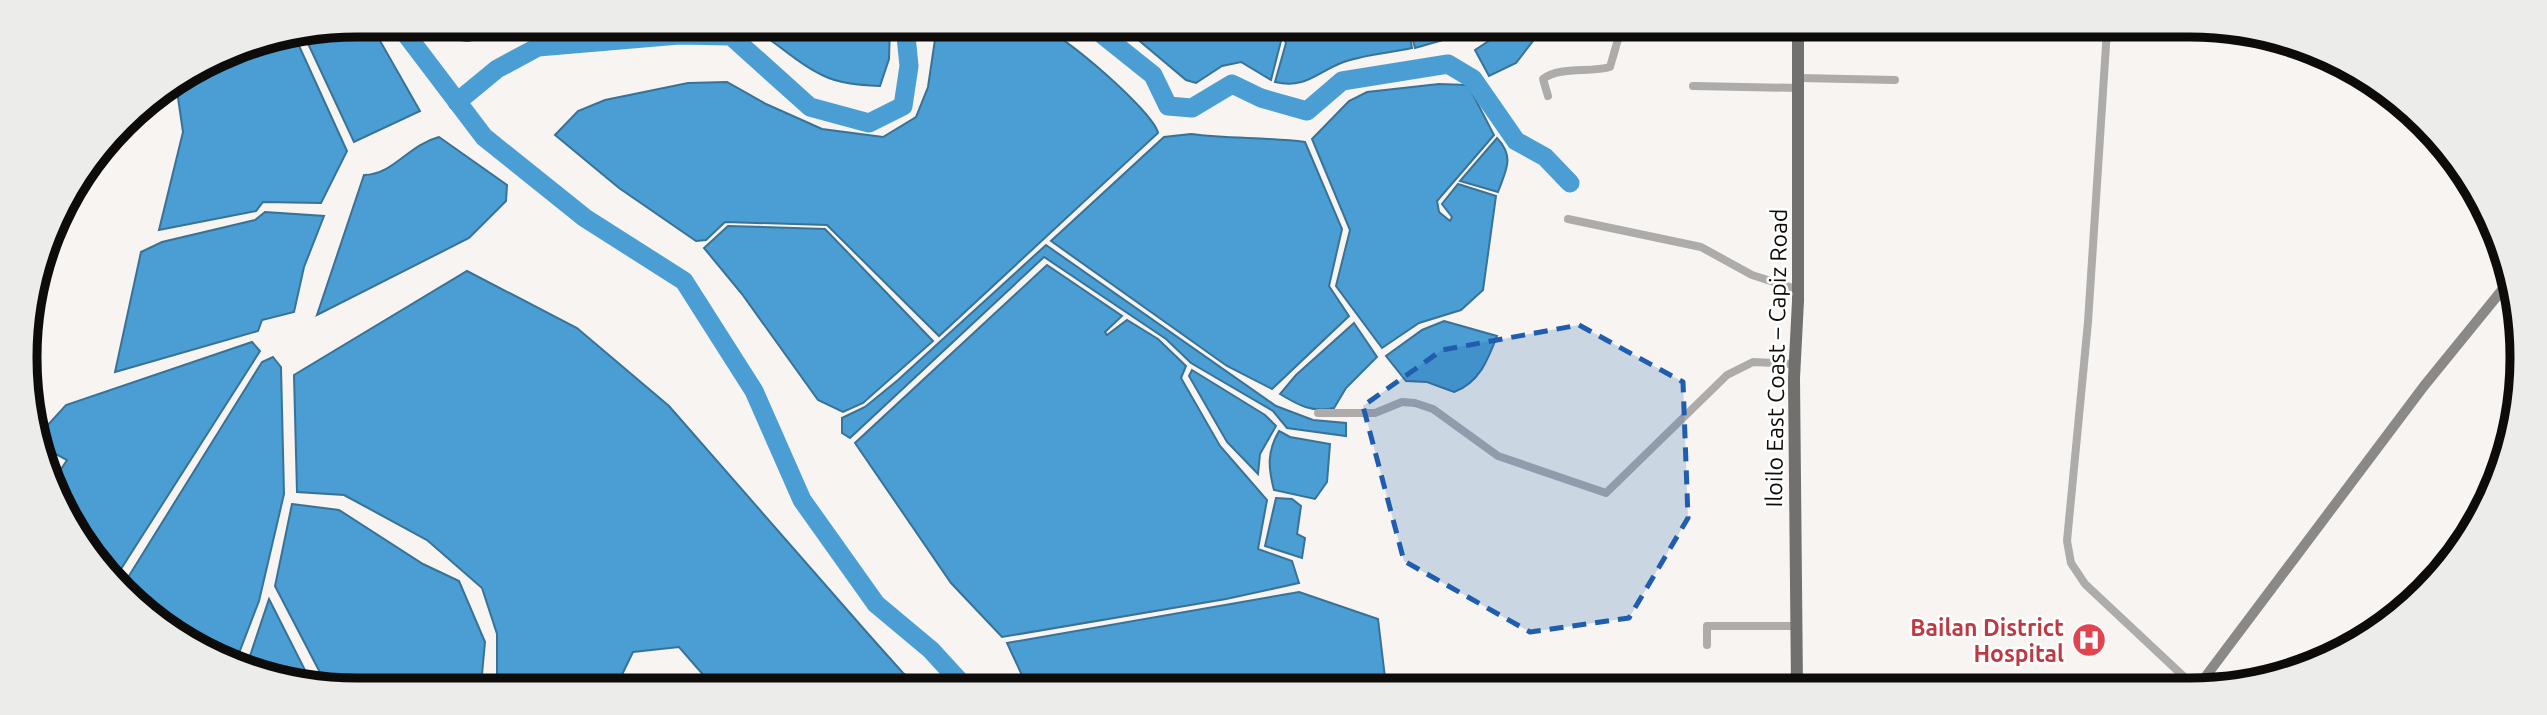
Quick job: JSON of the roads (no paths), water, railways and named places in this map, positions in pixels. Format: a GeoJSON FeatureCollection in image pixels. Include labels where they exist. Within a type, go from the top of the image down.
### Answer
{"type":"FeatureCollection","features":[{"type":"Feature","properties":{"kind":"main road","name":"Iloilo East Coast – Capiz Road"},"geometry":{"type":"LineString","coordinates":[[1797,678],[1795,364],[1798,290],[1798,37]]}},
{"type":"Feature","properties":{"kind":"main road"},"geometry":{"type":"LineString","coordinates":[[2205,678],[2424,386],[2503,289]]}},
{"type":"Feature","properties":{"kind":"street"},"geometry":{"type":"LineString","coordinates":[[1548,96],[1544,79],[1550,74],[1595,72],[1610,67],[1619,37]]}},
{"type":"Feature","properties":{"kind":"street"},"geometry":{"type":"LineString","coordinates":[[2107,37],[2088,322],[2067,541],[2071,563],[2085,584],[2186,678]]}},
{"type":"Feature","properties":{"kind":"street"},"geometry":{"type":"LineString","coordinates":[[1693,86],[1895,80]]}},
{"type":"Feature","properties":{"kind":"street"},"geometry":{"type":"LineString","coordinates":[[1568,219],[1701,247],[1752,275],[1798,290]]}},
{"type":"Feature","properties":{"kind":"street"},"geometry":{"type":"LineString","coordinates":[[1318,413],[1375,413],[1402,402],[1415,403],[1433,409],[1498,456],[1606,493],[1727,375],[1753,362],[1795,364]]}},
{"type":"Feature","properties":{"kind":"street"},"geometry":{"type":"LineString","coordinates":[[1707,645],[1707,626],[1796,626]]}},
{"type":"Feature","properties":{"kind":"water"},"geometry":{"type":"Polygon","coordinates":[[[337,37],[378,37],[420,111],[354,142],[307,41],[337,37]]]}},
{"type":"Feature","properties":{"kind":"water"},"geometry":{"type":"Polygon","coordinates":[[[441,37],[492,37],[467,41],[441,37]]]}},
{"type":"Feature","properties":{"kind":"water"},"geometry":{"type":"Polygon","coordinates":[[[766,37],[890,37],[889,59],[880,86],[829,78],[802,63],[766,37]]]}},
{"type":"Feature","properties":{"kind":"water"},"geometry":{"type":"Polygon","coordinates":[[[935,37],[1058,37],[1085,56],[1124,91],[1141,108],[1158,133],[939,336],[827,225],[725,222],[706,240],[696,241],[619,188],[555,135],[578,111],[605,100],[688,83],[727,82],[766,104],[822,129],[883,137],[916,117],[928,87],[935,37]]]}},
{"type":"Feature","properties":{"kind":"water"},"geometry":{"type":"Polygon","coordinates":[[[1135,37],[1279,37],[1281,41],[1271,80],[1241,62],[1222,66],[1196,83],[1186,80],[1135,37]]]}},
{"type":"Feature","properties":{"kind":"water"},"geometry":{"type":"Polygon","coordinates":[[[1283,37],[1410,37],[1412,48],[1349,60],[1302,82],[1285,84],[1275,82],[1286,43],[1283,37]]]}},
{"type":"Feature","properties":{"kind":"water"},"geometry":{"type":"Polygon","coordinates":[[[1412,37],[1454,37],[1415,48],[1412,37]]]}},
{"type":"Feature","properties":{"kind":"water"},"geometry":{"type":"Polygon","coordinates":[[[1492,37],[1532,37],[1533,41],[1516,63],[1489,76],[1475,50],[1492,37]]]}},
{"type":"Feature","properties":{"kind":"water"},"geometry":{"type":"Polygon","coordinates":[[[298,43],[347,151],[321,203],[263,202],[256,211],[159,230],[183,132],[177,92],[235,61],[298,43]]]}},
{"type":"Feature","properties":{"kind":"water"},"geometry":{"type":"Polygon","coordinates":[[[1439,84],[1468,85],[1494,135],[1437,201],[1439,212],[1450,221],[1452,217],[1442,204],[1458,184],[1496,196],[1483,290],[1461,310],[1419,323],[1382,348],[1336,286],[1350,230],[1312,139],[1349,101],[1367,92],[1439,84]]]}},
{"type":"Feature","properties":{"kind":"water"},"geometry":{"type":"Polygon","coordinates":[[[1191,134],[1305,142],[1342,229],[1329,286],[1349,316],[1272,389],[1227,366],[1051,241],[1164,137],[1191,134]]]}},
{"type":"Feature","properties":{"kind":"water"},"geometry":{"type":"Polygon","coordinates":[[[439,137],[507,185],[506,201],[469,238],[317,315],[364,175],[384,170],[418,146],[439,137]]]}},
{"type":"Feature","properties":{"kind":"water"},"geometry":{"type":"Polygon","coordinates":[[[1497,138],[1506,151],[1507,158],[1506,170],[1498,192],[1460,181],[1497,138]]]}},
{"type":"Feature","properties":{"kind":"water"},"geometry":{"type":"Polygon","coordinates":[[[265,212],[324,216],[304,267],[294,312],[262,320],[258,331],[115,372],[141,252],[162,242],[255,220],[265,212]]]}},
{"type":"Feature","properties":{"kind":"water"},"geometry":{"type":"Polygon","coordinates":[[[728,226],[825,229],[933,341],[863,403],[843,412],[818,400],[742,294],[704,248],[728,226]]]}},
{"type":"Feature","properties":{"kind":"water"},"geometry":{"type":"Polygon","coordinates":[[[1046,245],[1276,406],[1313,420],[1346,423],[1346,436],[1287,428],[1273,411],[1191,363],[1166,339],[1044,257],[850,438],[842,433],[842,418],[865,407],[898,380],[1046,245]]]}},
{"type":"Feature","properties":{"kind":"water"},"geometry":{"type":"Polygon","coordinates":[[[1047,265],[1122,316],[1105,332],[1107,335],[1127,320],[1158,339],[1186,366],[1181,378],[1220,446],[1267,500],[1258,549],[1292,561],[1299,583],[1226,599],[1002,637],[951,583],[855,443],[1047,265]]]}},
{"type":"Feature","properties":{"kind":"water"},"geometry":{"type":"Polygon","coordinates":[[[467,271],[577,328],[669,406],[903,673],[910,678],[706,678],[679,647],[633,652],[620,678],[497,678],[497,634],[482,588],[427,540],[344,495],[297,492],[294,375],[467,271]]]}},
{"type":"Feature","properties":{"kind":"water"},"geometry":{"type":"Polygon","coordinates":[[[1444,321],[1497,336],[1476,377],[1454,392],[1427,382],[1406,381],[1386,356],[1422,330],[1444,321]]]}},
{"type":"Feature","properties":{"kind":"water"},"geometry":{"type":"Polygon","coordinates":[[[1354,323],[1377,357],[1346,388],[1334,408],[1305,407],[1280,394],[1296,375],[1354,323]]]}},
{"type":"Feature","properties":{"kind":"water"},"geometry":{"type":"Polygon","coordinates":[[[252,342],[260,351],[119,572],[91,536],[61,480],[58,473],[67,460],[51,451],[45,428],[66,405],[252,342]]]}},
{"type":"Feature","properties":{"kind":"water"},"geometry":{"type":"Polygon","coordinates":[[[273,357],[281,367],[284,494],[259,601],[238,655],[179,624],[146,599],[127,580],[262,362],[273,357]]]}},
{"type":"Feature","properties":{"kind":"water"},"geometry":{"type":"Polygon","coordinates":[[[1192,370],[1265,415],[1276,426],[1260,454],[1258,474],[1227,442],[1189,376],[1192,370]]]}},
{"type":"Feature","properties":{"kind":"water"},"geometry":{"type":"Polygon","coordinates":[[[1279,431],[1290,437],[1330,444],[1327,482],[1315,499],[1274,490],[1270,460],[1272,446],[1279,431]]]}},
{"type":"Feature","properties":{"kind":"water"},"geometry":{"type":"Polygon","coordinates":[[[1276,498],[1292,499],[1301,506],[1297,534],[1305,538],[1302,558],[1265,546],[1276,498]]]}},
{"type":"Feature","properties":{"kind":"water"},"geometry":{"type":"Polygon","coordinates":[[[292,504],[339,510],[423,564],[459,581],[485,642],[482,678],[322,677],[275,586],[292,504]]]}},
{"type":"Feature","properties":{"kind":"water"},"geometry":{"type":"Polygon","coordinates":[[[1299,592],[1378,619],[1385,678],[1023,678],[1007,643],[1299,592]]]}},
{"type":"Feature","properties":{"kind":"water"},"geometry":{"type":"Polygon","coordinates":[[[269,599],[307,674],[249,659],[269,599]]]}},
{"type":"Feature","properties":{"kind":"waterway"},"geometry":{"type":"LineString","coordinates":[[408,37],[484,137],[585,218],[684,281],[754,391],[802,500],[876,604],[931,650],[957,678]]}},
{"type":"Feature","properties":{"kind":"waterway"},"geometry":{"type":"LineString","coordinates":[[457,102],[497,69],[538,47],[656,37]]}},
{"type":"Feature","properties":{"kind":"waterway"},"geometry":{"type":"LineString","coordinates":[[732,37],[810,107],[869,123],[903,106],[909,66],[906,37]]}},
{"type":"Feature","properties":{"kind":"waterway"},"geometry":{"type":"LineString","coordinates":[[1106,37],[1153,75],[1168,106],[1192,108],[1232,84],[1261,98],[1307,111],[1342,81],[1448,64],[1473,79],[1516,141],[1545,157],[1570,183]]}},
{"type":"Feature","properties":{"kind":"place","name":"Bailan District Hospital"},"geometry":{"type":"Point","coordinates":[2089,640]}}]}
